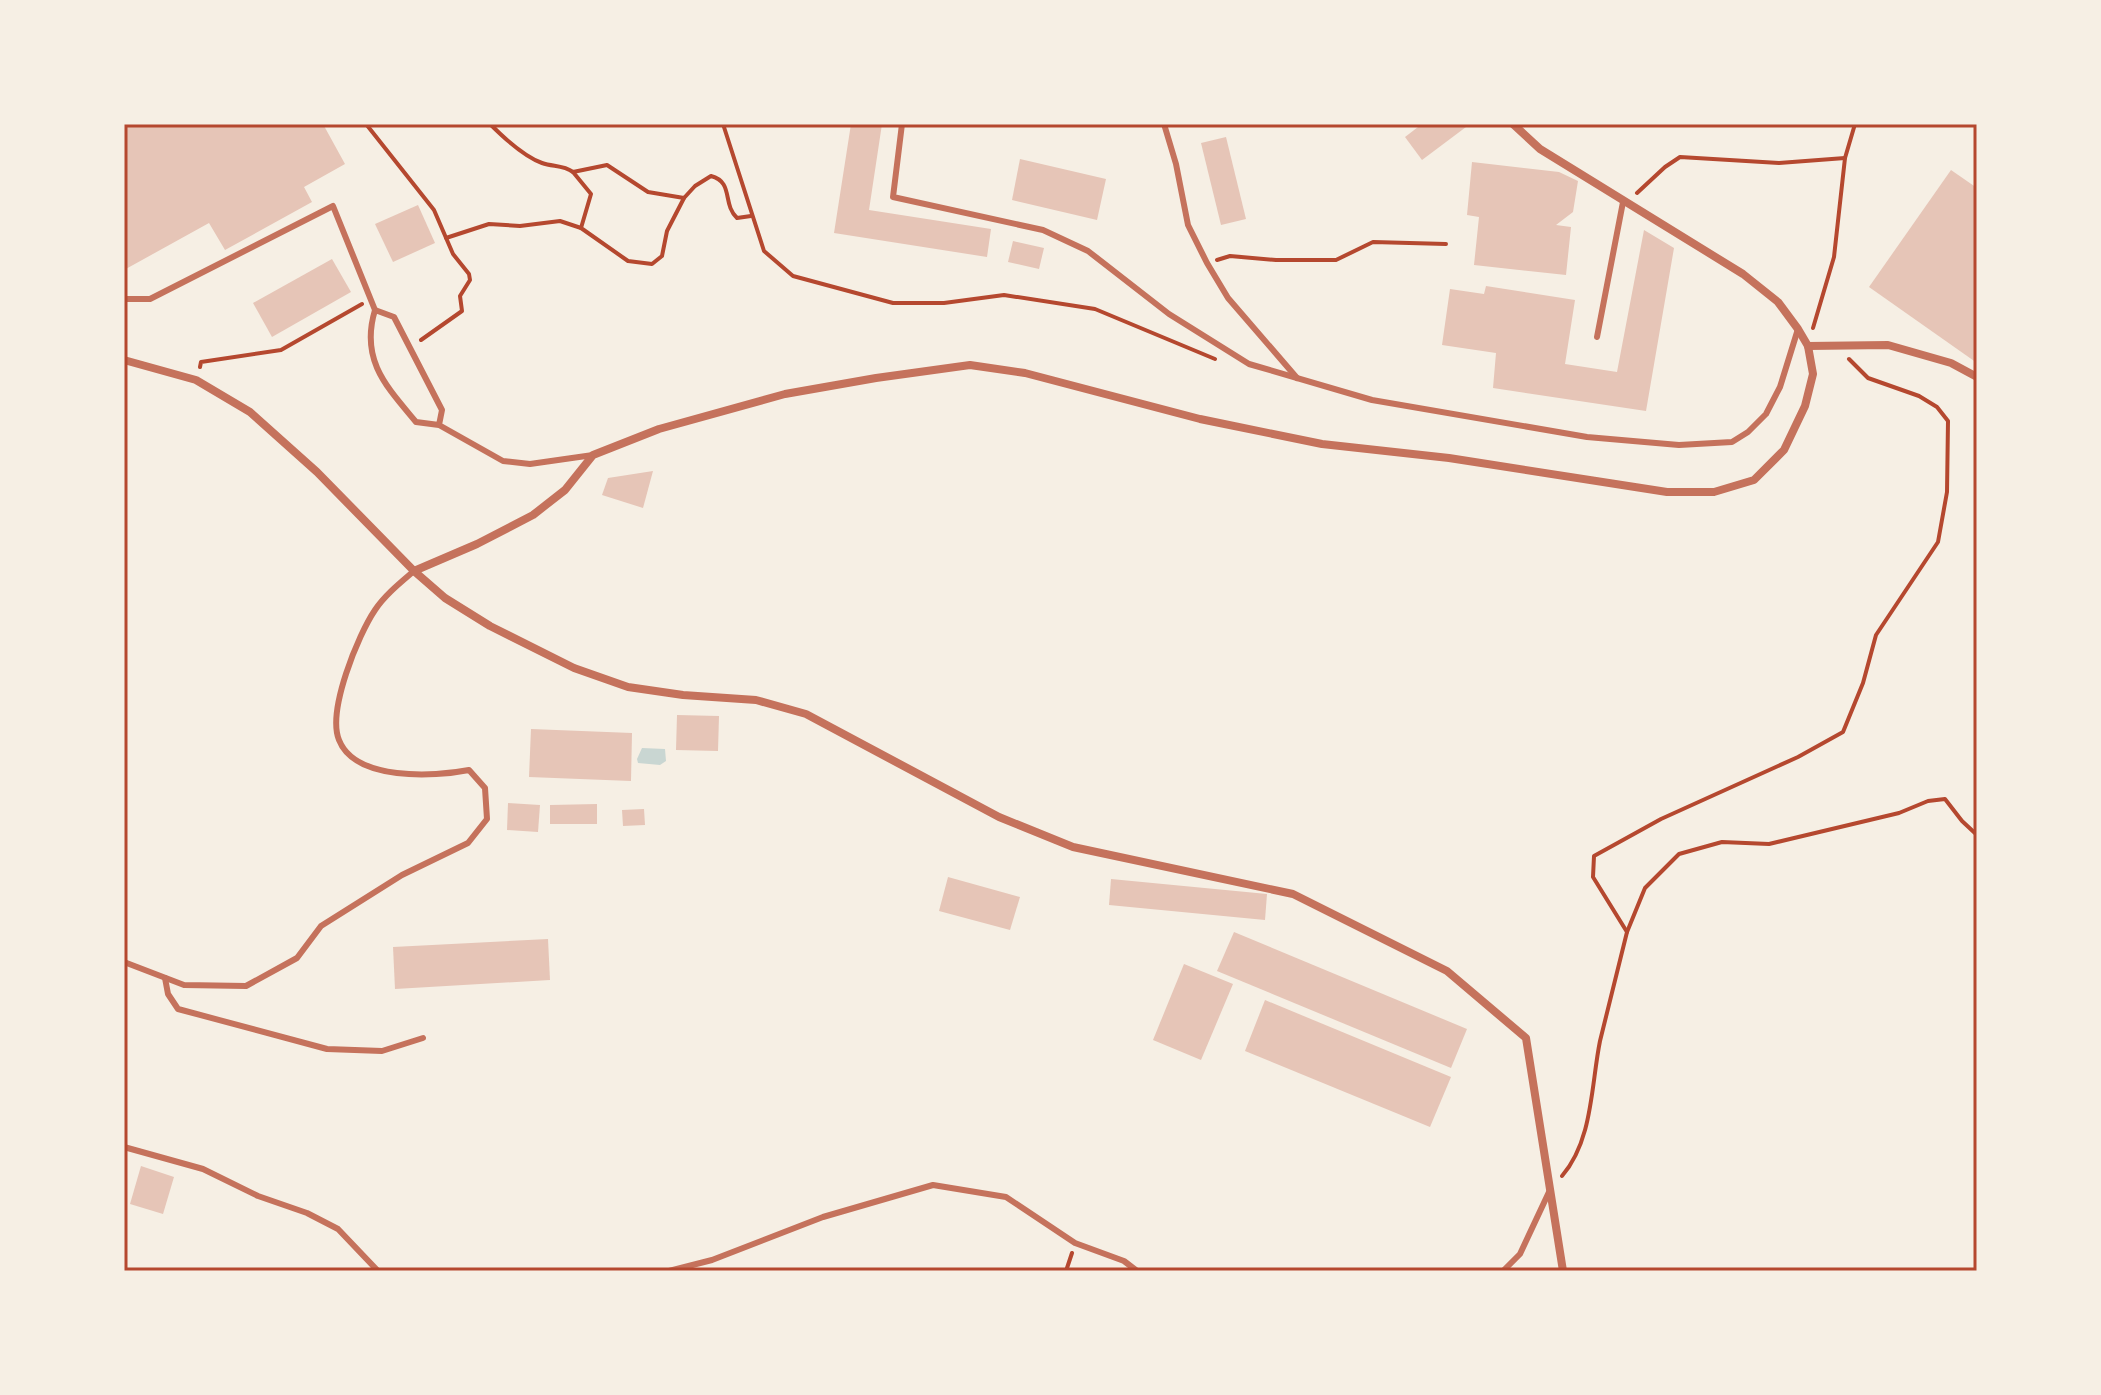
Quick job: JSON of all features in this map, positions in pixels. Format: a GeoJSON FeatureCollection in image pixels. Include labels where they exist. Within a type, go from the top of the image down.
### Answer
{"type":"FeatureCollection","features":[{"type":"Feature","properties":{"kind":"street"},"geometry":{"type":"LineString","coordinates":[[414,571],[533,515],[565,490],[593,455],[659,429],[785,394],[970,365],[1025,373],[1200,419],[1322,444],[1449,458],[1667,492],[1714,492],[1754,480],[1784,450],[1805,406],[1813,374],[1808,346],[1798,329],[1778,302],[1743,274],[1540,149],[1513,124]]}},
{"type":"Feature","properties":{"kind":"street"},"geometry":{"type":"LineString","coordinates":[[1808,346],[1888,345],[1951,363],[1977,377]]}},
{"type":"Feature","properties":{"kind":"street"},"geometry":{"type":"LineString","coordinates":[[124,360],[196,380],[250,412],[317,472],[414,571],[445,598],[490,626],[574,668],[628,687],[683,695],[756,700],[806,714],[999,817],[1073,847],[1293,894],[1447,971],[1526,1038],[1563,1271]]}},
{"type":"Feature","properties":{"kind":"lane"},"geometry":{"type":"LineString","coordinates":[[902,124],[893,197],[1043,230],[1088,251],[1120,279],[1169,314],[1249,364],[1372,400],[1587,437],[1679,445],[1732,442],[1748,432],[1766,414],[1780,387],[1798,329]]}},
{"type":"Feature","properties":{"kind":"lane"},"geometry":{"type":"LineString","coordinates":[[1164,124],[1176,164],[1188,225],[1207,263],[1228,298],[1297,378]]}},
{"type":"Feature","properties":{"kind":"lane"},"geometry":{"type":"LineString","coordinates":[[1597,337],[1623,202]]}},
{"type":"Feature","properties":{"kind":"lane"},"geometry":{"type":"LineString","coordinates":[[124,299],[150,299],[333,206],[375,310],[370,329],[371,355],[394,395],[416,422],[439,425],[503,461],[530,464],[593,455]]}},
{"type":"Feature","properties":{"kind":"lane"},"geometry":{"type":"LineString","coordinates":[[375,310],[394,317],[442,410],[439,425]]}},
{"type":"Feature","properties":{"kind":"lane"},"geometry":{"type":"LineString","coordinates":[[124,962],[184,985],[246,986],[297,958],[321,926],[402,875],[468,843],[487,819],[485,788],[469,770],[438,776],[369,768],[350,754],[338,739],[338,705],[348,664],[374,611],[414,571]]}},
{"type":"Feature","properties":{"kind":"lane"},"geometry":{"type":"LineString","coordinates":[[165,978],[168,994],[178,1009],[327,1049],[382,1051],[423,1038]]}},
{"type":"Feature","properties":{"kind":"lane"},"geometry":{"type":"LineString","coordinates":[[124,1147],[203,1169],[258,1196],[307,1213],[338,1229],[378,1271]]}},
{"type":"Feature","properties":{"kind":"lane"},"geometry":{"type":"LineString","coordinates":[[669,1271],[712,1260],[823,1217],[933,1185],[1006,1197],[1075,1243],[1124,1261],[1137,1271]]}},
{"type":"Feature","properties":{"kind":"lane"},"geometry":{"type":"LineString","coordinates":[[1503,1271],[1520,1254],[1550,1190]]}},
{"type":"Feature","properties":{"kind":"path"},"geometry":{"type":"LineString","coordinates":[[366,124],[434,210],[453,254],[469,274],[470,280],[460,296],[462,311],[410,348]]}},
{"type":"Feature","properties":{"kind":"path"},"geometry":{"type":"LineString","coordinates":[[490,124],[541,162],[573,172],[591,194],[581,228]]}},
{"type":"Feature","properties":{"kind":"path"},"geometry":{"type":"LineString","coordinates":[[723,124],[764,251],[793,276],[893,303],[944,303],[1004,295],[1095,309],[1223,363]]}},
{"type":"Feature","properties":{"kind":"path"},"geometry":{"type":"LineString","coordinates":[[1808,346],[1834,257],[1845,158],[1855,124]]}},
{"type":"Feature","properties":{"kind":"path"},"geometry":{"type":"LineString","coordinates":[[1623,202],[1680,157],[1779,163],[1845,158]]}},
{"type":"Feature","properties":{"kind":"path"},"geometry":{"type":"LineString","coordinates":[[573,172],[607,165],[648,192],[684,198]]}},
{"type":"Feature","properties":{"kind":"path"},"geometry":{"type":"LineString","coordinates":[[446,238],[489,224],[520,226],[560,221],[581,228],[628,261],[652,264],[662,256],[671,221],[684,198],[711,176],[721,179],[727,186],[730,211],[737,218],[752,216]]}},
{"type":"Feature","properties":{"kind":"path"},"geometry":{"type":"LineString","coordinates":[[1207,263],[1230,256],[1336,260],[1373,242],[1446,244]]}},
{"type":"Feature","properties":{"kind":"path"},"geometry":{"type":"LineString","coordinates":[[196,380],[201,362],[281,350],[371,299]]}},
{"type":"Feature","properties":{"kind":"path"},"geometry":{"type":"LineString","coordinates":[[1627,932],[1593,877],[1594,856],[1661,819],[1798,757],[1843,732],[1863,683],[1876,635],[1938,542],[1947,492],[1948,421],[1937,407],[1919,396],[1868,378],[1836,346]]}},
{"type":"Feature","properties":{"kind":"path"},"geometry":{"type":"LineString","coordinates":[[1550,1190],[1573,1163],[1588,1118],[1600,1044],[1627,932],[1645,888],[1679,854],[1722,842],[1769,844],[1945,799],[1977,835]]}},
{"type":"Feature","properties":{"kind":"shaded area"},"geometry":{"type":"Polygon","coordinates":[[[642,748],[665,749],[666,761],[660,765],[638,763],[642,748]]]}},
{"type":"Feature","properties":{"kind":"building"},"geometry":{"type":"Polygon","coordinates":[[[124,124],[323,124],[345,164],[304,187],[312,202],[225,250],[209,223],[124,270],[124,124]]]}},
{"type":"Feature","properties":{"kind":"building"},"geometry":{"type":"Polygon","coordinates":[[[851,124],[882,124],[869,210],[991,229],[987,257],[834,233],[851,124]]]}},
{"type":"Feature","properties":{"kind":"building"},"geometry":{"type":"Polygon","coordinates":[[[1422,124],[1470,124],[1422,160],[1405,137],[1422,124]]]}},
{"type":"Feature","properties":{"kind":"building"},"geometry":{"type":"Polygon","coordinates":[[[1226,137],[1246,219],[1221,225],[1201,143],[1226,137]]]}},
{"type":"Feature","properties":{"kind":"building"},"geometry":{"type":"Polygon","coordinates":[[[1020,159],[1106,179],[1097,220],[1012,200],[1020,159]]]}},
{"type":"Feature","properties":{"kind":"building"},"geometry":{"type":"Polygon","coordinates":[[[1472,162],[1559,172],[1578,181],[1573,212],[1556,225],[1571,227],[1566,275],[1474,265],[1479,217],[1467,215],[1472,162]]]}},
{"type":"Feature","properties":{"kind":"building"},"geometry":{"type":"Polygon","coordinates":[[[1951,170],[1977,188],[1977,363],[1869,287],[1951,170]]]}},
{"type":"Feature","properties":{"kind":"building"},"geometry":{"type":"Polygon","coordinates":[[[418,205],[435,243],[393,262],[375,224],[418,205]]]}},
{"type":"Feature","properties":{"kind":"building"},"geometry":{"type":"Polygon","coordinates":[[[1644,230],[1674,248],[1646,411],[1493,388],[1496,353],[1442,345],[1450,289],[1484,294],[1486,286],[1575,300],[1565,364],[1617,372],[1644,230]]]}},
{"type":"Feature","properties":{"kind":"building"},"geometry":{"type":"Polygon","coordinates":[[[1013,241],[1044,248],[1039,269],[1008,262],[1013,241]]]}},
{"type":"Feature","properties":{"kind":"building"},"geometry":{"type":"Polygon","coordinates":[[[332,259],[351,292],[272,337],[253,303],[332,259]]]}},
{"type":"Feature","properties":{"kind":"building"},"geometry":{"type":"Polygon","coordinates":[[[653,471],[643,508],[602,495],[608,478],[653,471]]]}},
{"type":"Feature","properties":{"kind":"building"},"geometry":{"type":"Polygon","coordinates":[[[677,715],[719,716],[718,751],[676,750],[677,715]]]}},
{"type":"Feature","properties":{"kind":"building"},"geometry":{"type":"Polygon","coordinates":[[[531,729],[632,733],[631,781],[529,777],[531,729]]]}},
{"type":"Feature","properties":{"kind":"building"},"geometry":{"type":"Polygon","coordinates":[[[508,803],[540,805],[538,832],[507,830],[508,803]]]}},
{"type":"Feature","properties":{"kind":"building"},"geometry":{"type":"Polygon","coordinates":[[[597,804],[597,824],[550,824],[550,805],[597,804]]]}},
{"type":"Feature","properties":{"kind":"building"},"geometry":{"type":"Polygon","coordinates":[[[644,809],[645,825],[623,826],[622,810],[644,809]]]}},
{"type":"Feature","properties":{"kind":"building"},"geometry":{"type":"Polygon","coordinates":[[[948,877],[1020,897],[1010,930],[939,911],[948,877]]]}},
{"type":"Feature","properties":{"kind":"building"},"geometry":{"type":"Polygon","coordinates":[[[1111,879],[1267,894],[1265,920],[1109,905],[1111,879]]]}},
{"type":"Feature","properties":{"kind":"building"},"geometry":{"type":"Polygon","coordinates":[[[1234,932],[1467,1029],[1451,1068],[1217,971],[1234,932]]]}},
{"type":"Feature","properties":{"kind":"building"},"geometry":{"type":"Polygon","coordinates":[[[548,939],[550,980],[395,989],[393,947],[548,939]]]}},
{"type":"Feature","properties":{"kind":"building"},"geometry":{"type":"Polygon","coordinates":[[[1184,964],[1233,984],[1201,1060],[1153,1040],[1184,964]]]}},
{"type":"Feature","properties":{"kind":"building"},"geometry":{"type":"Polygon","coordinates":[[[1265,1000],[1451,1077],[1430,1127],[1245,1051],[1265,1000]]]}},
{"type":"Feature","properties":{"kind":"building"},"geometry":{"type":"Polygon","coordinates":[[[141,1166],[174,1177],[163,1214],[130,1204],[141,1166]]]}}]}
